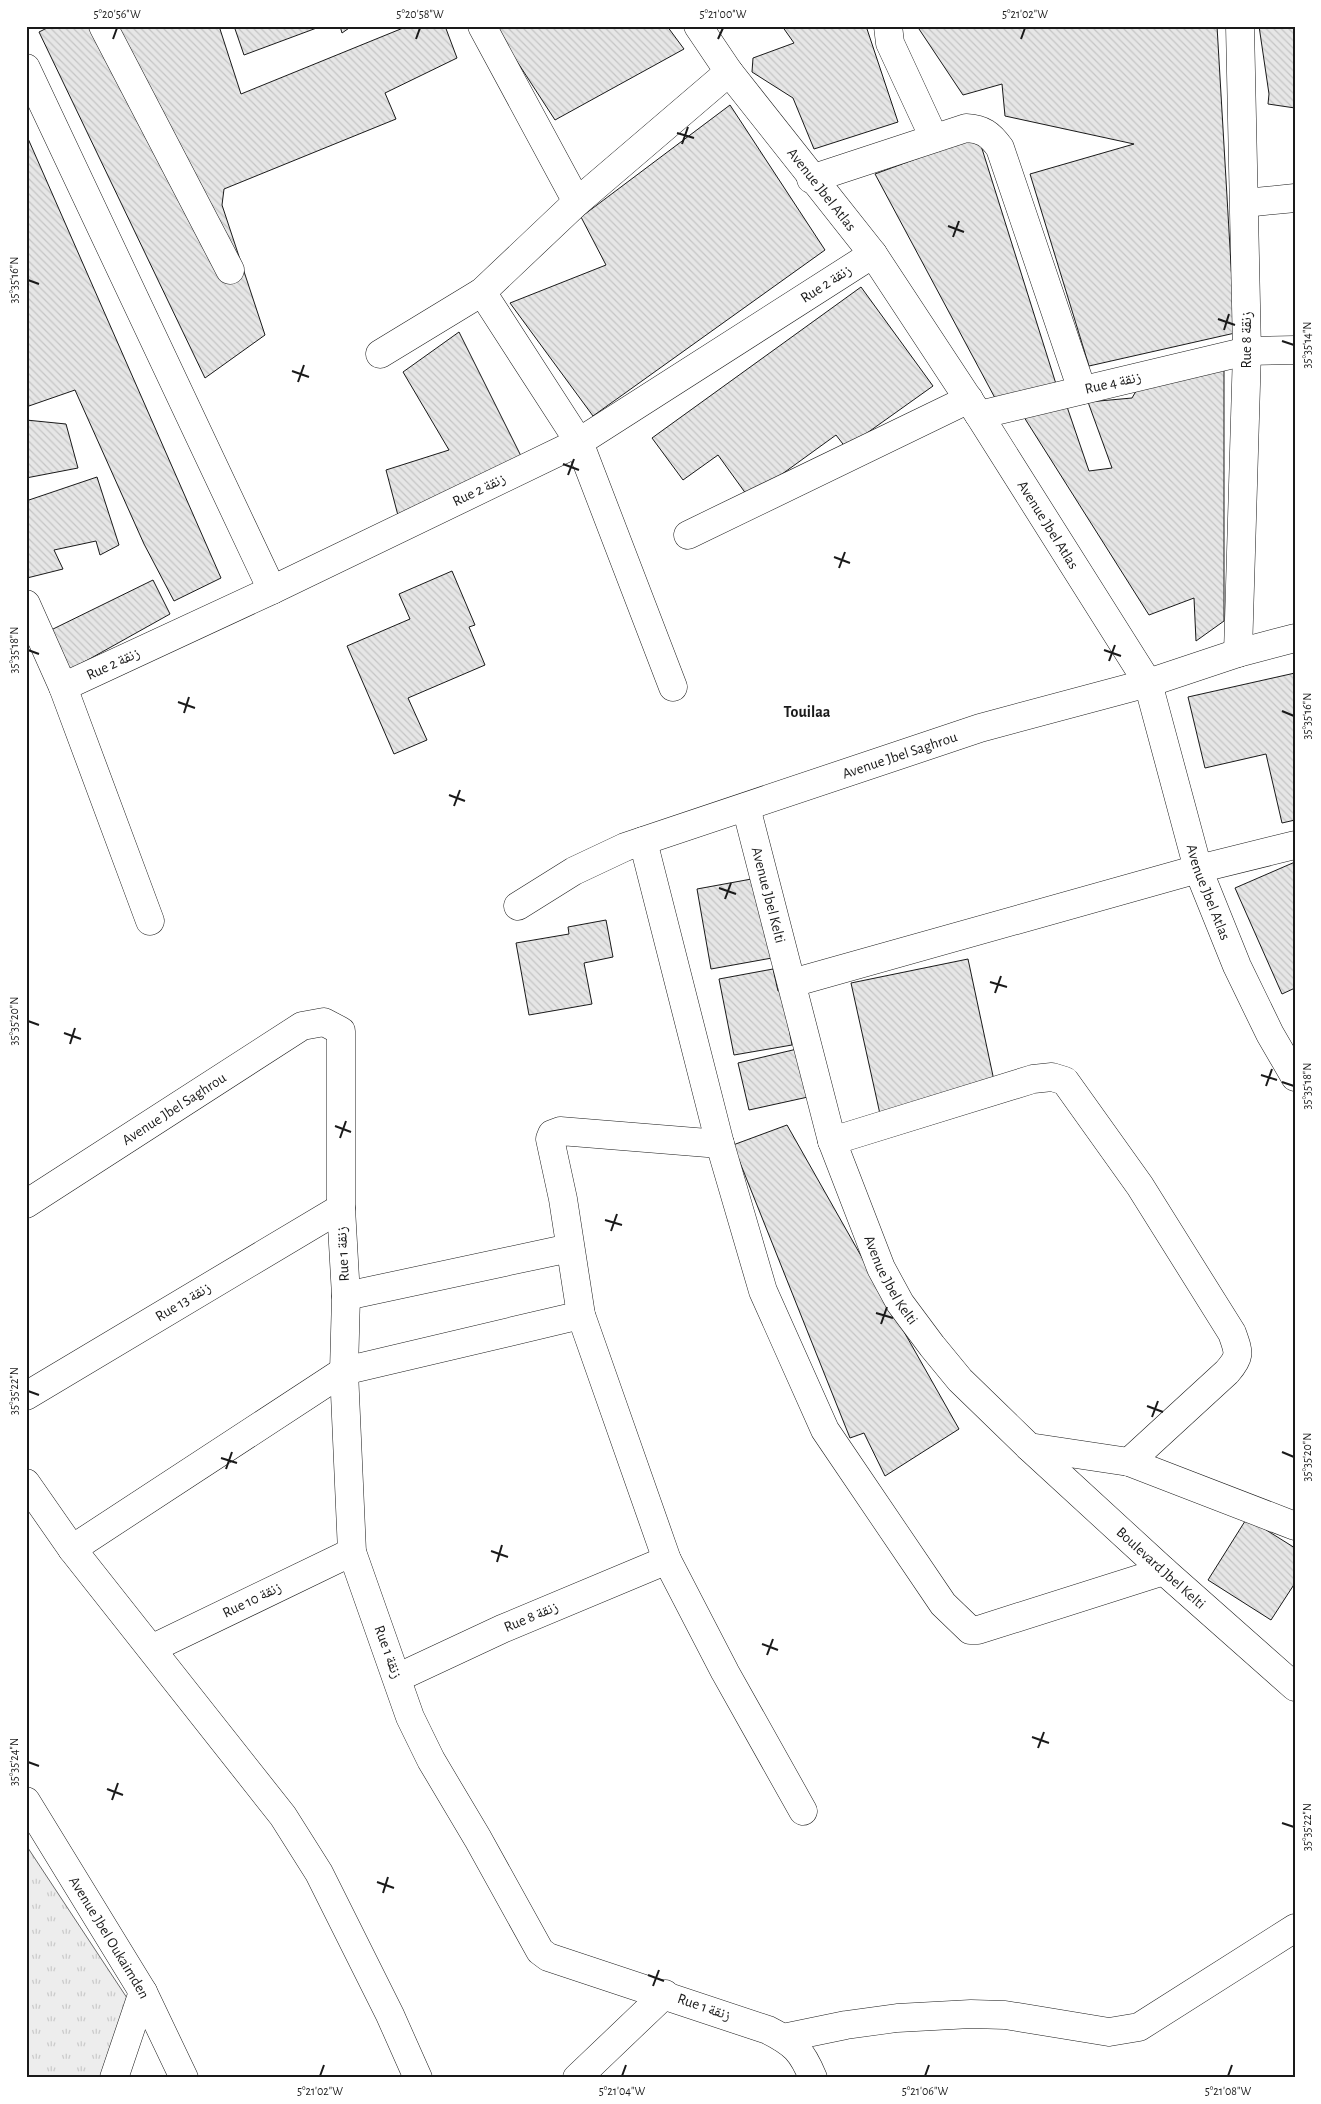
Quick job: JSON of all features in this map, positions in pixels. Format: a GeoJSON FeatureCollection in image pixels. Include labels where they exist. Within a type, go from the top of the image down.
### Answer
{"type":"FeatureCollection","features":[{"type":"Feature","properties":{"kind":"street"},"geometry":{"type":"LineString","coordinates":[[102,26],[140,93],[230,270]]}},
{"type":"Feature","properties":{"kind":"street"},"geometry":{"type":"LineString","coordinates":[[482,26],[577,202]]}},
{"type":"Feature","properties":{"kind":"street","name":"Avenue Jbel Atlas"},"geometry":{"type":"LineString","coordinates":[[698,26],[728,72],[873,254],[974,407],[1148,684],[1198,869],[1237,966],[1270,1034],[1295,1077]]}},
{"type":"Feature","properties":{"kind":"street"},"geometry":{"type":"LineString","coordinates":[[888,26],[890,43],[934,138]]}},
{"type":"Feature","properties":{"kind":"street","name":"Rue 8 زنقة"},"geometry":{"type":"LineString","coordinates":[[1238,653],[1247,352],[1240,26]]}},
{"type":"Feature","properties":{"kind":"street"},"geometry":{"type":"LineString","coordinates":[[26,68],[272,590]]}},
{"type":"Feature","properties":{"kind":"street"},"geometry":{"type":"LineString","coordinates":[[380,354],[482,292],[577,202],[728,72]]}},
{"type":"Feature","properties":{"kind":"street"},"geometry":{"type":"LineString","coordinates":[[812,179],[966,128],[973,128],[991,135],[1000,148],[1082,390]]}},
{"type":"Feature","properties":{"kind":"street"},"geometry":{"type":"LineString","coordinates":[[1245,203],[1295,198]]}},
{"type":"Feature","properties":{"kind":"street","name":"Rue 2 زنقة"},"geometry":{"type":"LineString","coordinates":[[63,687],[272,590],[579,442],[873,254]]}},
{"type":"Feature","properties":{"kind":"street"},"geometry":{"type":"LineString","coordinates":[[482,292],[579,442],[673,687]]}},
{"type":"Feature","properties":{"kind":"street","name":"Rue 4 زنقة"},"geometry":{"type":"LineString","coordinates":[[688,535],[974,407],[1082,390],[1247,352],[1295,350]]}},
{"type":"Feature","properties":{"kind":"street"},"geometry":{"type":"LineString","coordinates":[[26,604],[63,687],[150,922]]}},
{"type":"Feature","properties":{"kind":"street","name":"Avenue Jbel Saghrou"},"geometry":{"type":"LineString","coordinates":[[518,906],[574,871],[643,840],[980,728],[1148,684],[1238,653],[1295,638]]}},
{"type":"Feature","properties":{"kind":"street","name":"Avenue Jbel Kelti"},"geometry":{"type":"LineString","coordinates":[[746,807],[832,1141],[880,1268],[900,1303],[960,1380],[1029,1447]]}},
{"type":"Feature","properties":{"kind":"street"},"geometry":{"type":"LineString","coordinates":[[643,840],[720,1144],[763,1291],[825,1430],[943,1604],[970,1630],[995,1626],[1164,1571]]}},
{"type":"Feature","properties":{"kind":"street"},"geometry":{"type":"LineString","coordinates":[[792,983],[1198,869],[1295,845]]}},
{"type":"Feature","properties":{"kind":"street","name":"Avenue Jbel Saghrou"},"geometry":{"type":"LineString","coordinates":[[28,1198],[302,1026],[324,1022]]}},
{"type":"Feature","properties":{"kind":"street","name":"Rue 1 زنقة"},"geometry":{"type":"LineString","coordinates":[[324,1022],[341,1031],[341,1208],[346,1296],[344,1371],[352,1552],[410,1717],[431,1760],[478,1839],[540,1951],[548,1957],[665,1994],[768,2030],[783,2038],[801,2052],[813,2078]]}},
{"type":"Feature","properties":{"kind":"street"},"geometry":{"type":"LineString","coordinates":[[832,1141],[1033,1080],[1052,1077],[1065,1081],[1140,1186],[1232,1333],[1238,1351],[1235,1362],[1227,1372],[1128,1462]]}},
{"type":"Feature","properties":{"kind":"street"},"geometry":{"type":"LineString","coordinates":[[720,1144],[560,1131],[552,1134],[550,1139],[581,1315],[668,1560],[725,1672],[803,1811]]}},
{"type":"Feature","properties":{"kind":"street","name":"Rue 13 زنقة"},"geometry":{"type":"LineString","coordinates":[[26,1396],[341,1208]]}},
{"type":"Feature","properties":{"kind":"street"},"geometry":{"type":"LineString","coordinates":[[346,1296],[570,1248]]}},
{"type":"Feature","properties":{"kind":"street"},"geometry":{"type":"LineString","coordinates":[[72,1549],[344,1371],[581,1315]]}},
{"type":"Feature","properties":{"kind":"street"},"geometry":{"type":"LineString","coordinates":[[1029,1447],[1128,1462],[1295,1526]]}},
{"type":"Feature","properties":{"kind":"street","name":"Boulevard Jbel Kelti"},"geometry":{"type":"LineString","coordinates":[[1029,1447],[1164,1571],[1295,1687]]}},
{"type":"Feature","properties":{"kind":"street"},"geometry":{"type":"LineString","coordinates":[[26,1483],[72,1549],[283,1816],[319,1872],[390,2015],[418,2078]]}},
{"type":"Feature","properties":{"kind":"street","name":"Rue 10 زنقة"},"geometry":{"type":"LineString","coordinates":[[152,1648],[352,1552]]}},
{"type":"Feature","properties":{"kind":"street","name":"Rue 8 زنقة"},"geometry":{"type":"LineString","coordinates":[[397,1678],[502,1629],[668,1560]]}},
{"type":"Feature","properties":{"kind":"street","name":"Avenue Jbel Oukaimden"},"geometry":{"type":"LineString","coordinates":[[26,1802],[142,1992],[184,2078]]}},
{"type":"Feature","properties":{"kind":"street"},"geometry":{"type":"LineString","coordinates":[[783,2038],[888,2019],[971,2014],[1005,2015],[1108,2032],[1139,2027],[1295,1928]]}},
{"type":"Feature","properties":{"kind":"street"},"geometry":{"type":"LineString","coordinates":[[114,2078],[142,1992]]}},
{"type":"Feature","properties":{"kind":"street"},"geometry":{"type":"LineString","coordinates":[[576,2078],[665,1994]]}},
{"type":"Feature","properties":{"kind":"green space"},"geometry":{"type":"Polygon","coordinates":[[[26,1845],[131,2004],[105,2078],[26,2078],[26,1845]]]}},
{"type":"Feature","properties":{"kind":"building"},"geometry":{"type":"Polygon","coordinates":[[[51,26],[219,26],[241,94],[408,26],[445,26],[457,58],[385,93],[396,119],[224,189],[222,205],[265,335],[205,378],[39,32],[51,26]]]}},
{"type":"Feature","properties":{"kind":"building"},"geometry":{"type":"Polygon","coordinates":[[[234,26],[322,26],[244,55],[234,26]]]}},
{"type":"Feature","properties":{"kind":"building"},"geometry":{"type":"Polygon","coordinates":[[[340,26],[352,26],[342,33],[340,26]]]}},
{"type":"Feature","properties":{"kind":"building"},"geometry":{"type":"Polygon","coordinates":[[[494,26],[667,26],[684,49],[555,120],[494,26]]]}},
{"type":"Feature","properties":{"kind":"building"},"geometry":{"type":"Polygon","coordinates":[[[782,26],[866,26],[898,122],[814,149],[793,98],[752,72],[753,58],[794,43],[782,26]]]}},
{"type":"Feature","properties":{"kind":"building"},"geometry":{"type":"Polygon","coordinates":[[[917,26],[1217,26],[1235,333],[1089,366],[1030,174],[1134,144],[1005,116],[1002,84],[963,95],[917,26]]]}},
{"type":"Feature","properties":{"kind":"building"},"geometry":{"type":"Polygon","coordinates":[[[1259,26],[1295,26],[1295,108],[1268,104],[1269,94],[1259,26]]]}},
{"type":"Feature","properties":{"kind":"building"},"geometry":{"type":"Polygon","coordinates":[[[730,105],[825,250],[593,416],[510,303],[606,265],[581,217],[730,105]]]}},
{"type":"Feature","properties":{"kind":"building"},"geometry":{"type":"Polygon","coordinates":[[[26,134],[221,578],[174,601],[144,544],[75,390],[26,407],[26,134]]]}},
{"type":"Feature","properties":{"kind":"building"},"geometry":{"type":"Polygon","coordinates":[[[978,136],[1056,384],[995,398],[875,174],[978,136]]]}},
{"type":"Feature","properties":{"kind":"building"},"geometry":{"type":"Polygon","coordinates":[[[861,287],[933,386],[846,448],[836,435],[749,498],[718,455],[683,480],[652,438],[861,287]]]}},
{"type":"Feature","properties":{"kind":"building"},"geometry":{"type":"Polygon","coordinates":[[[459,332],[523,460],[400,523],[386,470],[449,450],[403,372],[459,332]]]}},
{"type":"Feature","properties":{"kind":"building"},"geometry":{"type":"Polygon","coordinates":[[[1224,370],[1224,621],[1196,641],[1194,598],[1149,615],[1022,414],[1064,398],[1089,471],[1112,468],[1088,402],[1132,398],[1139,386],[1224,370]]]}},
{"type":"Feature","properties":{"kind":"building"},"geometry":{"type":"Polygon","coordinates":[[[26,420],[66,424],[78,468],[26,478],[26,420]]]}},
{"type":"Feature","properties":{"kind":"building"},"geometry":{"type":"Polygon","coordinates":[[[97,477],[119,545],[100,555],[96,541],[54,550],[63,569],[27,578],[26,501],[97,477]]]}},
{"type":"Feature","properties":{"kind":"building"},"geometry":{"type":"Polygon","coordinates":[[[452,571],[475,625],[469,627],[485,665],[408,698],[427,740],[394,754],[347,646],[410,619],[399,594],[452,571]]]}},
{"type":"Feature","properties":{"kind":"building"},"geometry":{"type":"Polygon","coordinates":[[[153,580],[170,614],[68,671],[49,631],[153,580]]]}},
{"type":"Feature","properties":{"kind":"building"},"geometry":{"type":"Polygon","coordinates":[[[1295,673],[1295,820],[1282,823],[1266,754],[1205,768],[1188,697],[1295,673]]]}},
{"type":"Feature","properties":{"kind":"building"},"geometry":{"type":"Polygon","coordinates":[[[1295,862],[1295,988],[1282,994],[1235,888],[1295,862]]]}},
{"type":"Feature","properties":{"kind":"building"},"geometry":{"type":"Polygon","coordinates":[[[757,878],[772,958],[711,969],[697,889],[757,878]]]}},
{"type":"Feature","properties":{"kind":"building"},"geometry":{"type":"Polygon","coordinates":[[[606,920],[613,957],[584,963],[592,1004],[529,1015],[516,943],[569,934],[568,927],[606,920]]]}},
{"type":"Feature","properties":{"kind":"building"},"geometry":{"type":"Polygon","coordinates":[[[968,959],[996,1090],[880,1114],[851,983],[968,959]]]}},
{"type":"Feature","properties":{"kind":"building"},"geometry":{"type":"Polygon","coordinates":[[[773,969],[778,991],[782,990],[792,1045],[734,1055],[719,979],[773,969]]]}},
{"type":"Feature","properties":{"kind":"building"},"geometry":{"type":"Polygon","coordinates":[[[797,1049],[808,1097],[749,1110],[738,1063],[797,1049]]]}},
{"type":"Feature","properties":{"kind":"building"},"geometry":{"type":"Polygon","coordinates":[[[787,1125],[959,1429],[885,1476],[864,1433],[850,1438],[733,1145],[787,1125]]]}},
{"type":"Feature","properties":{"kind":"building"},"geometry":{"type":"Polygon","coordinates":[[[1247,1518],[1295,1548],[1295,1583],[1271,1620],[1208,1580],[1247,1518]]]}},
{"type":"Feature","properties":{"kind":"district","name":"Touilaa"},"geometry":{"type":"Point","coordinates":[807,712]}}]}
